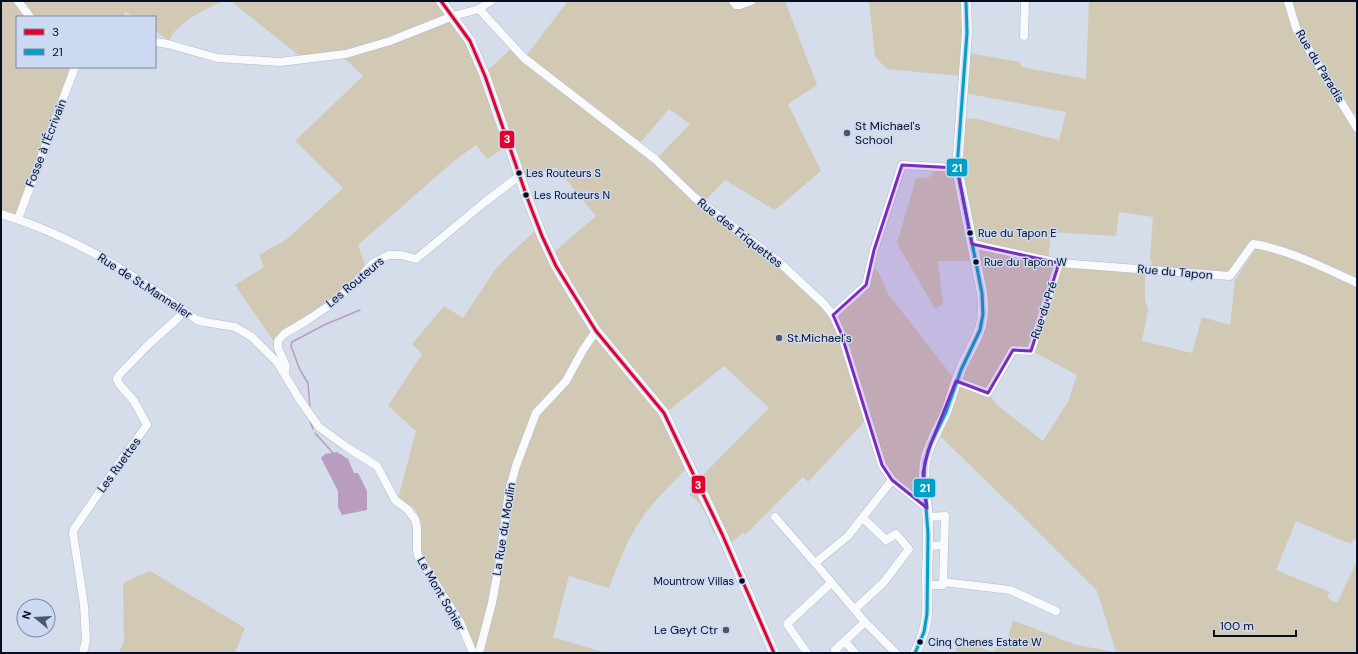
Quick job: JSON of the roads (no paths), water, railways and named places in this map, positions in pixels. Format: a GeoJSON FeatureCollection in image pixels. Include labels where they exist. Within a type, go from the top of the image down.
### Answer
{"type":"FeatureCollection","features":[{"type":"Feature","properties":{"kind":"main road"},"geometry":{"type":"LineString","coordinates":[[441,1],[470,41],[485,76],[519,176],[542,236],[554,260],[577,302],[596,331],[658,404],[667,418],[722,534],[774,653]]}},
{"type":"Feature","properties":{"kind":"main road"},"geometry":{"type":"LineString","coordinates":[[915,653],[924,630],[928,612],[927,512],[923,473],[925,461],[956,381],[981,329],[983,306],[982,293],[957,168],[967,33],[966,1]]}},
{"type":"Feature","properties":{"kind":"street"},"geometry":{"type":"LineString","coordinates":[[18,1],[29,16]]}},
{"type":"Feature","properties":{"kind":"street"},"geometry":{"type":"LineString","coordinates":[[156,42],[168,44],[217,58],[280,62],[346,54],[390,41],[453,16],[479,9],[491,1]]}},
{"type":"Feature","properties":{"kind":"street"},"geometry":{"type":"LineString","coordinates":[[733,1],[736,5],[740,5],[750,1]]}},
{"type":"Feature","properties":{"kind":"street"},"geometry":{"type":"LineString","coordinates":[[1024,36],[1025,1]]}},
{"type":"Feature","properties":{"kind":"street","name":"Rue du Paradis"},"geometry":{"type":"LineString","coordinates":[[1288,1],[1296,28],[1354,117],[1357,128]]}},
{"type":"Feature","properties":{"kind":"street","name":"Rue des Friquettes"},"geometry":{"type":"LineString","coordinates":[[479,9],[524,58],[655,159],[694,197],[778,261],[824,304],[833,315],[841,333],[882,465],[892,480],[927,512]]}},
{"type":"Feature","properties":{"kind":"street","name":"Fosse à l'Écrivain"},"geometry":{"type":"LineString","coordinates":[[18,219],[75,68]]}},
{"type":"Feature","properties":{"kind":"street"},"geometry":{"type":"LineString","coordinates":[[833,315],[866,285],[874,250],[902,165],[957,168]]}},
{"type":"Feature","properties":{"kind":"street","name":"Les Routeurs"},"geometry":{"type":"LineString","coordinates":[[285,374],[286,366],[278,348],[278,342],[284,334],[330,305],[358,280],[374,263],[388,254],[416,259],[519,176]]}},
{"type":"Feature","properties":{"kind":"street","name":"Rue de St.Mannelier"},"geometry":{"type":"LineString","coordinates":[[1,214],[37,227],[98,255],[197,320],[235,327],[252,337],[271,354],[309,414]]}},
{"type":"Feature","properties":{"kind":"street","name":"Rue du Tapon"},"geometry":{"type":"LineString","coordinates":[[972,244],[1059,263],[1230,276],[1253,244],[1266,246],[1312,263],[1357,283]]}},
{"type":"Feature","properties":{"kind":"street","name":"Rue du Pré"},"geometry":{"type":"LineString","coordinates":[[956,381],[988,393],[1013,350],[1031,351],[1059,263]]}},
{"type":"Feature","properties":{"kind":"street","name":"Les Ruettes"},"geometry":{"type":"LineString","coordinates":[[83,653],[86,640],[84,605],[73,533],[74,529],[147,425],[134,401],[119,384],[117,379],[119,375],[147,346],[178,318],[181,314],[180,308]]}},
{"type":"Feature","properties":{"kind":"street","name":"La Rue du Moulin"},"geometry":{"type":"LineString","coordinates":[[479,653],[492,603],[499,565],[509,491],[516,466],[536,413],[566,381],[583,350],[596,331]]}},
{"type":"Feature","properties":{"kind":"street","name":"Le Mont Sohier"},"geometry":{"type":"LineString","coordinates":[[309,414],[319,427],[348,448],[377,466],[395,500],[407,509],[415,519],[417,528],[418,556],[460,622],[473,653]]}},
{"type":"Feature","properties":{"kind":"street"},"geometry":{"type":"LineString","coordinates":[[815,563],[848,536],[892,480]]}},
{"type":"Feature","properties":{"kind":"street"},"geometry":{"type":"LineString","coordinates":[[927,512],[945,516],[943,585],[928,585]]}},
{"type":"Feature","properties":{"kind":"street"},"geometry":{"type":"LineString","coordinates":[[775,517],[865,622],[896,653]]}},
{"type":"Feature","properties":{"kind":"street"},"geometry":{"type":"LineString","coordinates":[[855,609],[884,582],[909,549],[896,534],[886,540],[862,518]]}},
{"type":"Feature","properties":{"kind":"street"},"geometry":{"type":"LineString","coordinates":[[931,546],[944,545]]}},
{"type":"Feature","properties":{"kind":"street"},"geometry":{"type":"LineString","coordinates":[[943,582],[1010,590],[1056,611]]}},
{"type":"Feature","properties":{"kind":"street"},"geometry":{"type":"LineString","coordinates":[[807,653],[787,624],[831,583]]}},
{"type":"Feature","properties":{"kind":"street"},"geometry":{"type":"LineString","coordinates":[[837,653],[835,650],[865,622]]}},
{"type":"Feature","properties":{"kind":"street"},"geometry":{"type":"LineString","coordinates":[[845,641],[855,653]]}},
{"type":"Feature","properties":{"kind":"waterway"},"geometry":{"type":"LineString","coordinates":[[310,409],[308,383],[300,370],[291,346],[292,342],[324,325],[360,310]]}},
{"type":"Feature","properties":{"kind":"waterway"},"geometry":{"type":"LineString","coordinates":[[310,421],[313,429]]}},
{"type":"Feature","properties":{"kind":"waterway"},"geometry":{"type":"LineString","coordinates":[[315,433],[333,453]]}},
{"type":"Feature","properties":{"kind":"place","name":"St Michael's School"},"geometry":{"type":"Point","coordinates":[847,133]}},
{"type":"Feature","properties":{"kind":"place","name":"Les Routeurs S"},"geometry":{"type":"Point","coordinates":[519,173]}},
{"type":"Feature","properties":{"kind":"place","name":"Les Routeurs N"},"geometry":{"type":"Point","coordinates":[526,195]}},
{"type":"Feature","properties":{"kind":"place","name":"Rue du Tapon E"},"geometry":{"type":"Point","coordinates":[970,233]}},
{"type":"Feature","properties":{"kind":"place","name":"Rue du Tapon W"},"geometry":{"type":"Point","coordinates":[976,262]}},
{"type":"Feature","properties":{"kind":"place","name":"St.Michael's"},"geometry":{"type":"Point","coordinates":[779,338]}},
{"type":"Feature","properties":{"kind":"place","name":"Mountrow Villas"},"geometry":{"type":"Point","coordinates":[742,581]}},
{"type":"Feature","properties":{"kind":"place","name":"Le Geyt Ctr"},"geometry":{"type":"Point","coordinates":[726,630]}},
{"type":"Feature","properties":{"kind":"place","name":"Cinq Chenes Estate W"},"geometry":{"type":"Point","coordinates":[920,642]}}]}
